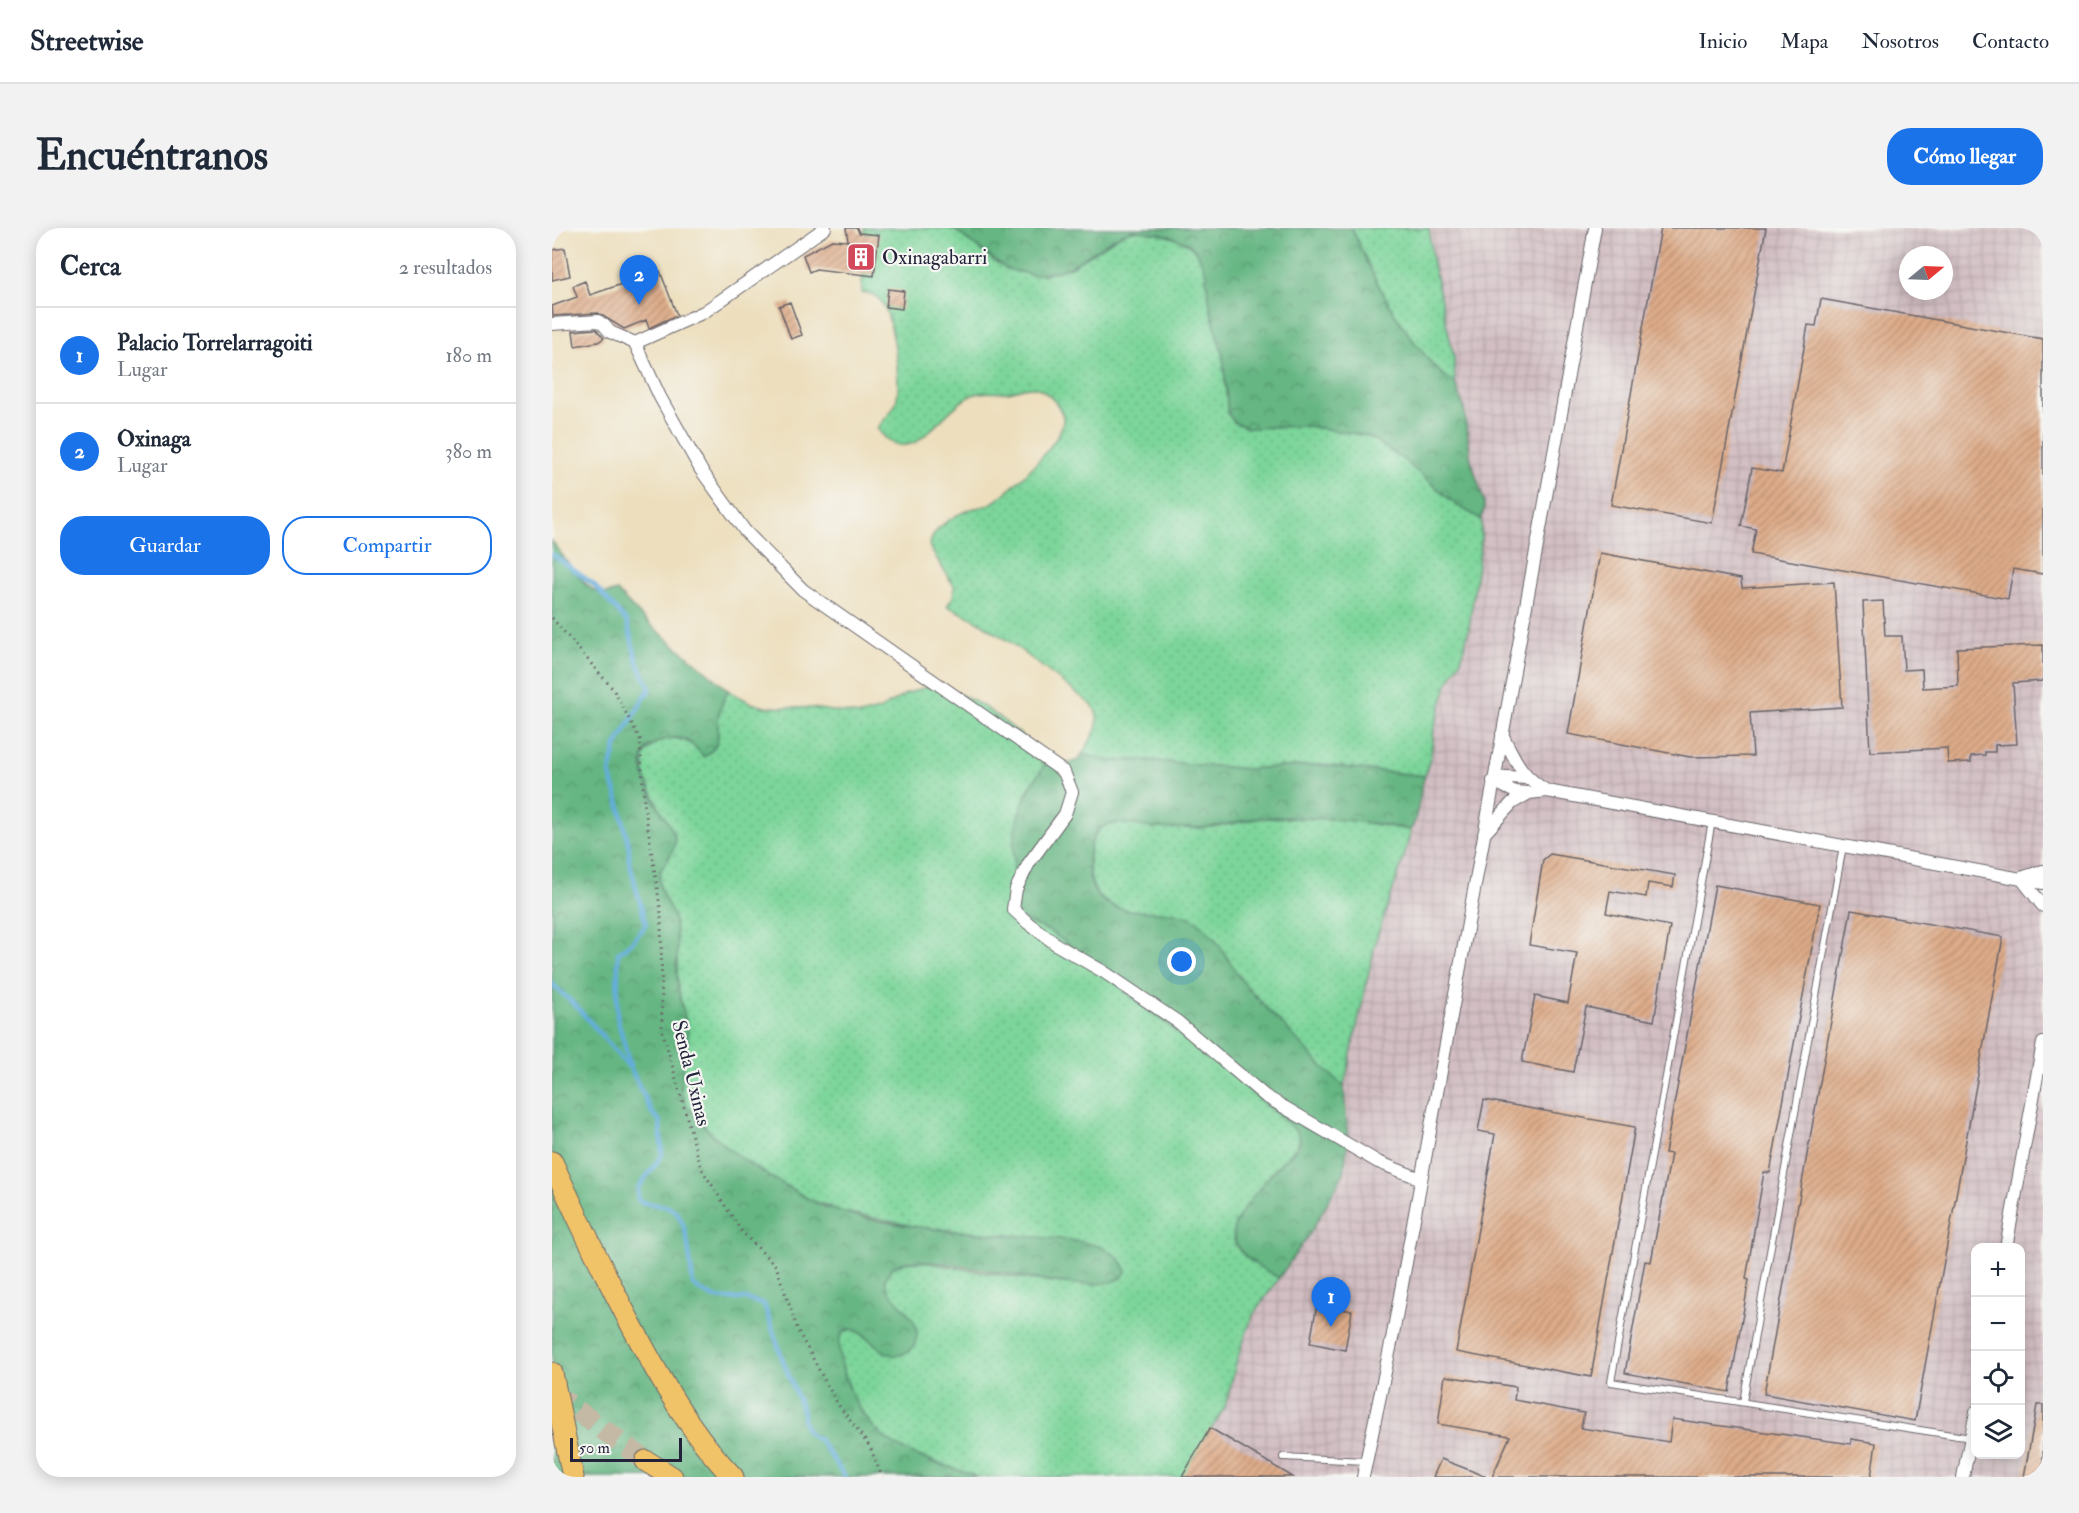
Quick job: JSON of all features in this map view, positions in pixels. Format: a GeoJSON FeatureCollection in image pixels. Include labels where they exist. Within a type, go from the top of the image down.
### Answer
{"type":"FeatureCollection","features":[{"type":"Feature","properties":{"kind":"highway"},"geometry":{"type":"LineString","coordinates":[[552,1162],[614,1293],[664,1384],[704,1441],[733,1477]]}},
{"type":"Feature","properties":{"kind":"highway"},"geometry":{"type":"LineString","coordinates":[[552,1373],[573,1477]]}},
{"type":"Feature","properties":{"kind":"highway"},"geometry":{"type":"LineString","coordinates":[[646,1461],[672,1477]]}},
{"type":"Feature","properties":{"kind":"street"},"geometry":{"type":"LineString","coordinates":[[635,343],[704,312],[825,228]]}},
{"type":"Feature","properties":{"kind":"street"},"geometry":{"type":"LineString","coordinates":[[1363,1477],[1541,533],[1595,228]]}},
{"type":"Feature","properties":{"kind":"street"},"geometry":{"type":"LineString","coordinates":[[552,324],[598,321],[616,335],[635,343],[660,397],[701,470],[745,531],[803,590],[1064,772],[1072,792],[1065,814],[1029,863],[1016,889],[1013,909],[1057,945],[1104,972],[1178,1022],[1265,1096],[1378,1162],[1421,1179]]}},
{"type":"Feature","properties":{"kind":"street"},"geometry":{"type":"LineString","coordinates":[[1502,734],[1519,767],[1528,778],[1547,791]]}},
{"type":"Feature","properties":{"kind":"street"},"geometry":{"type":"LineString","coordinates":[[1493,782],[1506,777],[1528,778]]}},
{"type":"Feature","properties":{"kind":"street"},"geometry":{"type":"LineString","coordinates":[[1493,782],[1508,790],[1528,793],[1547,791],[2043,883]]}},
{"type":"Feature","properties":{"kind":"street"},"geometry":{"type":"LineString","coordinates":[[1484,834],[1512,803],[1528,793]]}},
{"type":"Feature","properties":{"kind":"street"},"geometry":{"type":"LineString","coordinates":[[2021,878],[2043,871]]}},
{"type":"Feature","properties":{"kind":"street"},"geometry":{"type":"LineString","coordinates":[[2021,878],[2043,906]]}},
{"type":"Feature","properties":{"kind":"street"},"geometry":{"type":"LineString","coordinates":[[2007,1243],[2043,1043]]}},
{"type":"Feature","properties":{"kind":"street"},"geometry":{"type":"LineString","coordinates":[[1964,1477],[1971,1438]]}},
{"type":"Feature","properties":{"kind":"lane"},"geometry":{"type":"LineString","coordinates":[[1712,821],[1611,1382],[1971,1438]]}},
{"type":"Feature","properties":{"kind":"lane"},"geometry":{"type":"LineString","coordinates":[[1743,1402],[1844,845]]}},
{"type":"Feature","properties":{"kind":"lane"},"geometry":{"type":"LineString","coordinates":[[1282,1458],[1367,1461]]}},
{"type":"Feature","properties":{"kind":"path","name":"Senda Uxinas"},"geometry":{"type":"LineString","coordinates":[[552,618],[613,689],[640,740],[644,802],[662,913],[662,1029],[701,1168],[742,1232],[776,1266],[798,1331],[837,1403],[870,1447],[882,1477]]}},
{"type":"Feature","properties":{"kind":"shaded area"},"geometry":{"type":"Polygon","coordinates":[[[1429,228],[2043,228],[2043,1477],[1189,1477],[1204,1441],[1225,1407],[1238,1357],[1253,1315],[1298,1251],[1344,1173],[1348,1140],[1344,1086],[1363,993],[1376,940],[1419,807],[1420,788],[1431,755],[1434,729],[1472,613],[1481,543],[1481,490],[1471,460],[1464,408],[1455,382],[1454,357],[1432,259],[1429,228]]]}},
{"type":"Feature","properties":{"kind":"green space"},"geometry":{"type":"Polygon","coordinates":[[[864,228],[952,228],[997,263],[1044,275],[1072,266],[1125,232],[1145,230],[1182,240],[1197,252],[1205,270],[1211,311],[1223,356],[1228,414],[1235,423],[1308,426],[1368,436],[1404,460],[1458,506],[1481,519],[1481,543],[1469,628],[1461,660],[1447,685],[1434,729],[1431,755],[1425,776],[1321,765],[1247,769],[1144,760],[1109,761],[1082,754],[1096,730],[1096,711],[1092,705],[1010,642],[976,620],[947,606],[953,597],[954,586],[930,548],[934,535],[944,524],[971,509],[992,503],[1036,464],[1056,438],[1062,426],[1063,417],[1059,407],[1051,397],[1036,388],[1028,387],[1008,392],[983,392],[961,402],[916,442],[899,445],[885,438],[877,428],[896,402],[897,365],[892,333],[884,307],[876,296],[862,293],[864,228]]]}},
{"type":"Feature","properties":{"kind":"green space"},"geometry":{"type":"Polygon","coordinates":[[[952,228],[1352,228],[1375,278],[1412,340],[1434,366],[1455,382],[1464,408],[1471,460],[1484,501],[1481,519],[1458,506],[1404,460],[1368,436],[1308,426],[1249,428],[1235,423],[1228,414],[1223,356],[1211,311],[1205,270],[1197,252],[1189,244],[1169,236],[1133,230],[1116,237],[1072,266],[1059,271],[1033,275],[1007,269],[952,228]]]}},
{"type":"Feature","properties":{"kind":"green space"},"geometry":{"type":"Polygon","coordinates":[[[1352,228],[1429,228],[1432,259],[1454,357],[1455,382],[1434,366],[1412,340],[1375,278],[1352,228]]]}},
{"type":"Feature","properties":{"kind":"green space"},"geometry":{"type":"Polygon","coordinates":[[[552,541],[587,585],[596,592],[617,591],[657,630],[728,690],[719,715],[716,744],[710,752],[704,757],[689,742],[672,738],[649,747],[645,751],[642,762],[651,794],[675,838],[674,847],[661,870],[659,880],[676,928],[678,989],[688,1029],[681,1087],[688,1106],[697,1118],[717,1139],[738,1156],[823,1206],[883,1221],[948,1231],[1080,1242],[1109,1251],[1125,1268],[1126,1272],[1112,1282],[1087,1284],[1055,1282],[948,1264],[919,1262],[899,1264],[890,1271],[885,1281],[888,1289],[916,1325],[917,1333],[912,1348],[906,1353],[891,1355],[855,1330],[847,1330],[842,1334],[839,1350],[845,1377],[853,1398],[870,1423],[903,1450],[977,1477],[552,1477],[552,541]]]}},
{"type":"Feature","properties":{"kind":"green space"},"geometry":{"type":"Polygon","coordinates":[[[926,687],[943,689],[977,703],[1008,724],[1049,759],[1028,790],[1017,821],[1014,842],[1015,893],[1035,924],[1072,947],[1254,1091],[1294,1127],[1299,1135],[1297,1146],[1239,1216],[1234,1227],[1233,1236],[1240,1251],[1255,1264],[1279,1278],[1253,1315],[1238,1357],[1225,1407],[1204,1441],[1189,1477],[977,1477],[905,1451],[892,1444],[875,1430],[853,1398],[839,1357],[839,1339],[843,1332],[853,1329],[881,1349],[897,1355],[909,1351],[908,1312],[886,1287],[886,1274],[890,1269],[910,1262],[923,1262],[1027,1279],[1086,1284],[1109,1282],[1123,1277],[1124,1265],[1114,1254],[1077,1242],[919,1227],[844,1212],[811,1200],[744,1162],[717,1140],[689,1109],[681,1091],[681,1072],[688,1033],[678,988],[674,918],[661,891],[659,881],[661,869],[671,855],[661,812],[645,776],[643,761],[645,753],[660,741],[676,738],[690,744],[704,757],[716,744],[719,715],[728,690],[751,703],[765,707],[812,708],[860,715],[879,710],[906,694],[926,687]]]}},
{"type":"Feature","properties":{"kind":"green space"},"geometry":{"type":"Polygon","coordinates":[[[1082,754],[1109,761],[1144,760],[1247,769],[1321,765],[1425,776],[1411,830],[1355,821],[1267,817],[1195,828],[1113,824],[1101,828],[1092,840],[1089,873],[1093,888],[1101,899],[1126,910],[1172,913],[1197,921],[1218,943],[1251,992],[1344,1086],[1348,1140],[1344,1173],[1312,1230],[1279,1278],[1254,1264],[1239,1249],[1235,1241],[1234,1229],[1238,1218],[1255,1193],[1297,1147],[1300,1139],[1296,1131],[1224,1068],[1148,1010],[1072,947],[1049,931],[1009,914],[1015,887],[1015,829],[1021,807],[1036,777],[1049,759],[1059,759],[1067,764],[1078,760],[1082,754]]]}},
{"type":"Feature","properties":{"kind":"green space"},"geometry":{"type":"Polygon","coordinates":[[[1263,818],[1340,819],[1411,830],[1376,940],[1344,1086],[1305,1050],[1245,984],[1173,914],[1136,912],[1117,907],[1101,898],[1092,882],[1090,848],[1099,830],[1107,825],[1119,823],[1157,828],[1203,828],[1263,818]]]}},
{"type":"Feature","properties":{"kind":"building"},"geometry":{"type":"Polygon","coordinates":[[[846,228],[857,228],[859,233],[879,235],[874,276],[816,269],[809,272],[803,255],[832,240],[848,241],[846,228]]]}},
{"type":"Feature","properties":{"kind":"building"},"geometry":{"type":"Polygon","coordinates":[[[1661,228],[1766,228],[1712,523],[1611,505],[1661,228]]]}},
{"type":"Feature","properties":{"kind":"building"},"geometry":{"type":"Polygon","coordinates":[[[565,248],[570,276],[552,280],[552,250],[565,248]]]}},
{"type":"Feature","properties":{"kind":"building"},"geometry":{"type":"Polygon","coordinates":[[[660,271],[677,315],[649,328],[646,320],[624,329],[598,313],[553,316],[552,306],[577,297],[573,286],[585,281],[590,295],[660,271]]]}},
{"type":"Feature","properties":{"kind":"building"},"geometry":{"type":"Polygon","coordinates":[[[888,289],[904,291],[902,309],[886,307],[888,289]]]}},
{"type":"Feature","properties":{"kind":"building"},"geometry":{"type":"Polygon","coordinates":[[[1821,299],[2043,339],[2043,574],[2013,569],[2008,599],[1751,554],[1756,529],[1741,526],[1752,468],[1782,473],[1808,325],[1816,326],[1821,299]]]}},
{"type":"Feature","properties":{"kind":"building"},"geometry":{"type":"Polygon","coordinates":[[[790,302],[802,335],[791,339],[779,306],[790,302]]]}},
{"type":"Feature","properties":{"kind":"building"},"geometry":{"type":"Polygon","coordinates":[[[596,329],[604,338],[598,342],[575,346],[573,331],[596,329]]]}},
{"type":"Feature","properties":{"kind":"building"},"geometry":{"type":"Polygon","coordinates":[[[1600,553],[1741,579],[1742,588],[1834,582],[1842,707],[1750,713],[1753,756],[1690,757],[1568,734],[1600,553]]]}},
{"type":"Feature","properties":{"kind":"building"},"geometry":{"type":"Polygon","coordinates":[[[1883,601],[1885,636],[1902,636],[1904,670],[1922,669],[1923,688],[1958,686],[1957,648],[2043,645],[2043,681],[2013,683],[2017,744],[1995,745],[1995,752],[1971,756],[1971,762],[1948,763],[1947,748],[1870,752],[1863,602],[1883,601]]]}},
{"type":"Feature","properties":{"kind":"building"},"geometry":{"type":"Polygon","coordinates":[[[1550,854],[1675,875],[1673,887],[1648,883],[1646,897],[1610,891],[1606,913],[1670,926],[1654,1021],[1586,1007],[1573,1072],[1522,1062],[1535,996],[1568,1003],[1577,953],[1529,945],[1543,860],[1550,854]]]}},
{"type":"Feature","properties":{"kind":"building"},"geometry":{"type":"Polygon","coordinates":[[[1715,885],[1820,904],[1770,1173],[1764,1172],[1746,1279],[1749,1280],[1729,1392],[1625,1373],[1645,1261],[1651,1262],[1671,1154],[1665,1153],[1715,885]]]}},
{"type":"Feature","properties":{"kind":"building"},"geometry":{"type":"Polygon","coordinates":[[[1851,910],[2003,937],[1915,1421],[1764,1394],[1851,910]]]}},
{"type":"Feature","properties":{"kind":"building"},"geometry":{"type":"Polygon","coordinates":[[[1484,1100],[1635,1127],[1591,1377],[1456,1352],[1495,1134],[1478,1131],[1484,1100]]]}},
{"type":"Feature","properties":{"kind":"building"},"geometry":{"type":"Polygon","coordinates":[[[1317,1304],[1352,1311],[1345,1350],[1310,1343],[1317,1304]]]}},
{"type":"Feature","properties":{"kind":"building"},"geometry":{"type":"Polygon","coordinates":[[[1445,1376],[1516,1387],[1514,1400],[1584,1413],[1581,1428],[1669,1442],[1672,1419],[1851,1444],[1851,1439],[1876,1443],[1871,1477],[1492,1477],[1510,1436],[1438,1424],[1445,1376]]]}},
{"type":"Feature","properties":{"kind":"building"},"geometry":{"type":"Polygon","coordinates":[[[2037,1405],[2043,1405],[2043,1477],[2024,1477],[2037,1405]]]}},
{"type":"Feature","properties":{"kind":"building"},"geometry":{"type":"Polygon","coordinates":[[[1210,1428],[1293,1477],[1182,1477],[1210,1428]]]}},
{"type":"Feature","properties":{"kind":"building"},"geometry":{"type":"Polygon","coordinates":[[[1441,1459],[1485,1476],[1485,1477],[1433,1477],[1441,1459]]]}},
{"type":"Feature","properties":{"kind":"waterway"},"geometry":{"type":"LineString","coordinates":[[552,554],[593,584],[627,622],[637,661],[650,688],[616,746],[610,773],[620,807],[629,848],[629,861],[646,925],[632,942],[618,953],[617,1017],[631,1069],[652,1113],[660,1121],[662,1155],[638,1188],[638,1200],[670,1208],[679,1216],[686,1234],[693,1285],[706,1294],[718,1298],[745,1299],[764,1304],[803,1412],[806,1429],[811,1436],[819,1439],[845,1477]]}},
{"type":"Feature","properties":{"kind":"waterway"},"geometry":{"type":"LineString","coordinates":[[552,984],[577,1007],[630,1068]]}},
{"type":"Feature","properties":{"kind":"tunnel"},"geometry":{"type":"LineString","coordinates":[[552,1392],[646,1461]]}},
{"type":"Feature","properties":{"kind":"place","name":"Oxinagabarri"},"geometry":{"type":"Point","coordinates":[861,257]}},
{"type":"Feature","properties":{"kind":"place","name":"Oxinaga"},"geometry":{"type":"Point","coordinates":[639,305]}},
{"type":"Feature","properties":{"kind":"place","name":"Palacio Torrelarragoiti"},"geometry":{"type":"Point","coordinates":[1331,1327]}}]}
